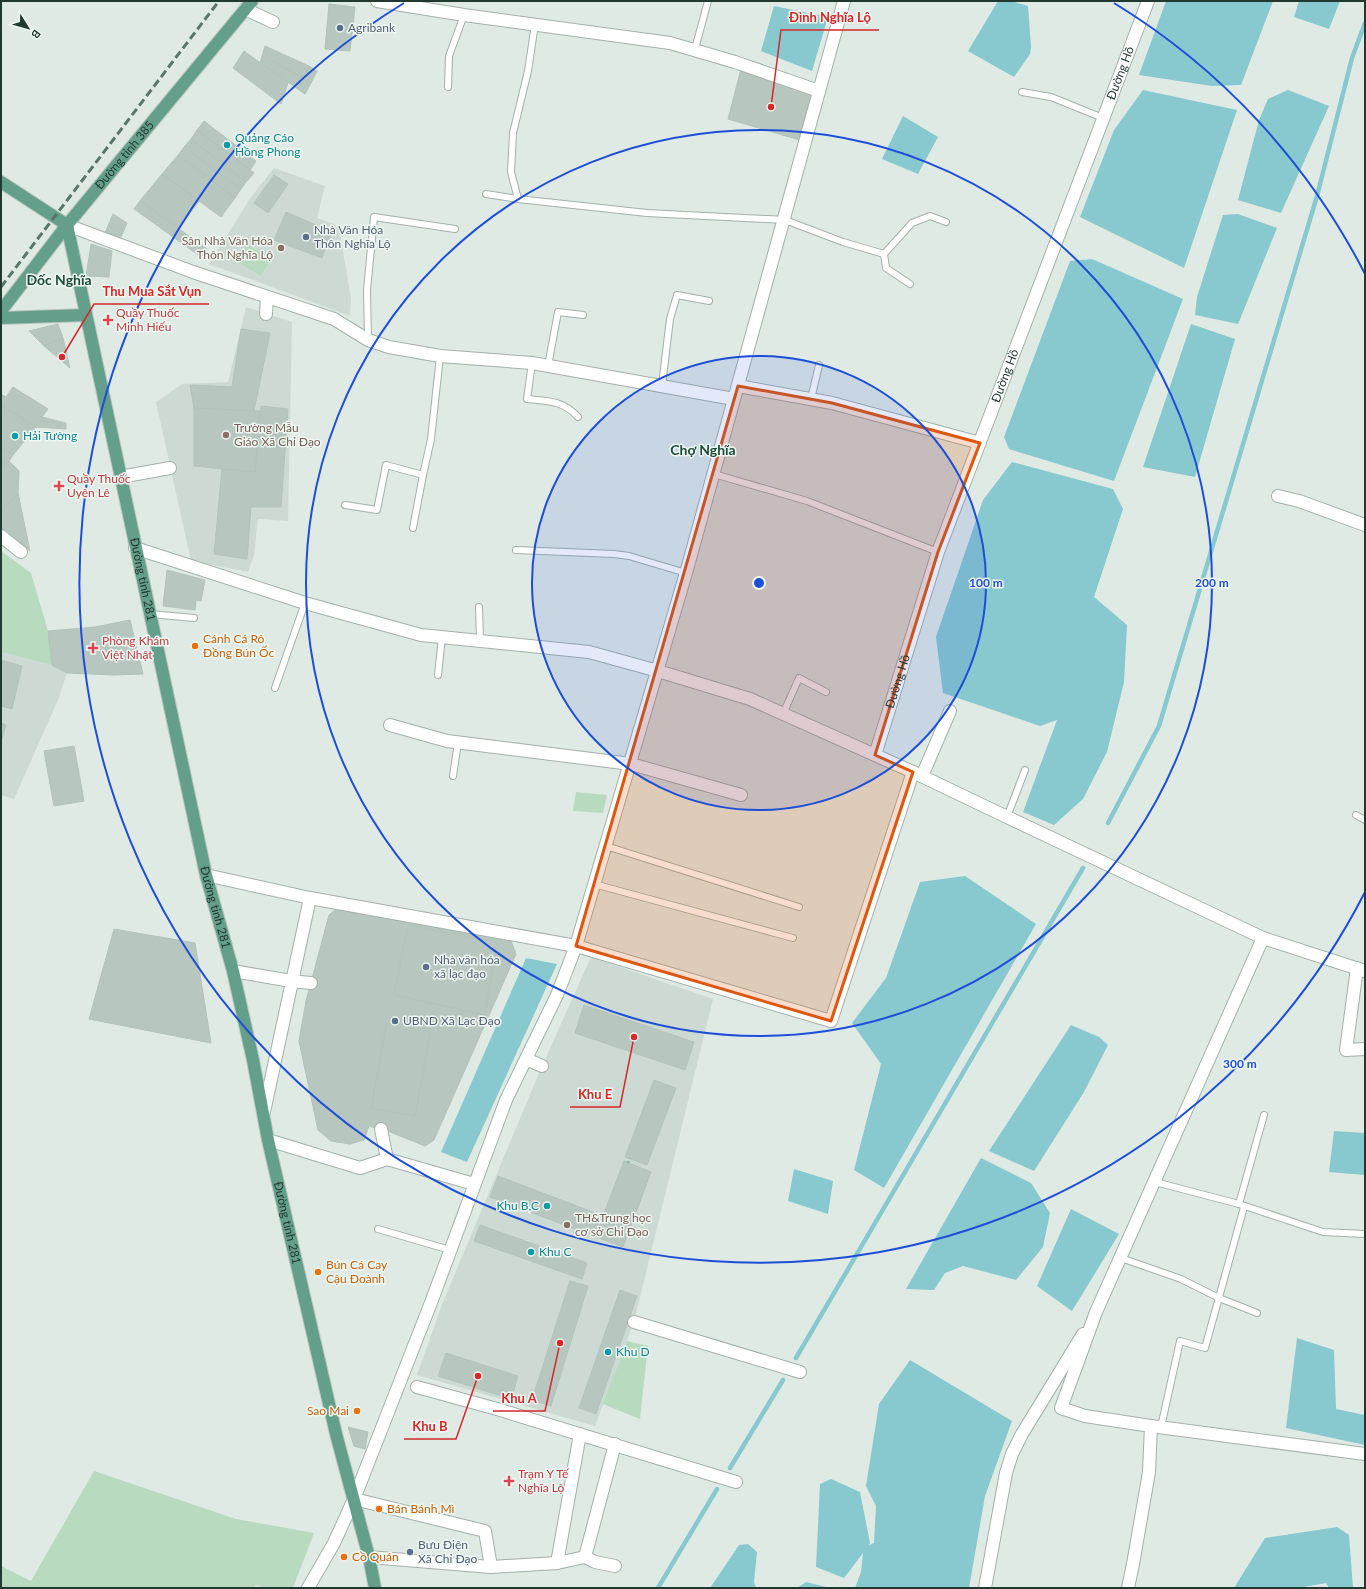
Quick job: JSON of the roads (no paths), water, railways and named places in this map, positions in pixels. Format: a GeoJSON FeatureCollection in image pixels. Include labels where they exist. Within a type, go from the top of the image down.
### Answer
{"type":"FeatureCollection","features":[{"type":"Feature","properties":{"kind":"main road","name":"Đường tỉnh 385"},"geometry":{"type":"LineString","coordinates":[[1,311],[67,225],[248,5]]}},
{"type":"Feature","properties":{"kind":"main road"},"geometry":{"type":"LineString","coordinates":[[1,182],[67,225]]}},
{"type":"Feature","properties":{"kind":"main road","name":"Đường tỉnh 281"},"geometry":{"type":"LineString","coordinates":[[67,225],[206,875],[233,971],[264,1112],[268,1140],[336,1434],[369,1557],[374,1588]]}},
{"type":"Feature","properties":{"kind":"main road"},"geometry":{"type":"LineString","coordinates":[[1,318],[86,315]]}},
{"type":"Feature","properties":{"kind":"street"},"geometry":{"type":"LineString","coordinates":[[377,1],[464,15],[670,43],[695,49],[819,91]]}},
{"type":"Feature","properties":{"kind":"street"},"geometry":{"type":"LineString","coordinates":[[308,1588],[334,1543],[437,1301],[450,1250],[506,1100],[558,994],[576,946],[631,764],[686,573],[785,220],[844,1]]}},
{"type":"Feature","properties":{"kind":"street","name":"Đường Hồ"},"geometry":{"type":"LineString","coordinates":[[874,755],[938,552],[1148,1]]}},
{"type":"Feature","properties":{"kind":"street"},"geometry":{"type":"LineString","coordinates":[[248,5],[274,22]]}},
{"type":"Feature","properties":{"kind":"street"},"geometry":{"type":"LineString","coordinates":[[67,225],[193,272],[276,296],[334,319],[368,340],[389,347],[440,356],[532,363],[734,399]]}},
{"type":"Feature","properties":{"kind":"street"},"geometry":{"type":"LineString","coordinates":[[266,314],[276,296]]}},
{"type":"Feature","properties":{"kind":"street"},"geometry":{"type":"LineString","coordinates":[[738,386],[832,403],[980,444]]}},
{"type":"Feature","properties":{"kind":"street"},"geometry":{"type":"LineString","coordinates":[[120,477],[170,468]]}},
{"type":"Feature","properties":{"kind":"street"},"geometry":{"type":"LineString","coordinates":[[1278,496],[1299,501],[1365,525]]}},
{"type":"Feature","properties":{"kind":"street"},"geometry":{"type":"LineString","coordinates":[[1,536],[21,552]]}},
{"type":"Feature","properties":{"kind":"street"},"geometry":{"type":"LineString","coordinates":[[135,548],[305,603],[421,635],[590,652],[750,699],[917,774],[1263,938],[1361,970],[1346,1050],[1365,1050]]}},
{"type":"Feature","properties":{"kind":"street"},"geometry":{"type":"LineString","coordinates":[[206,875],[310,898],[576,946],[831,1021],[917,774],[950,712]]}},
{"type":"Feature","properties":{"kind":"street"},"geometry":{"type":"LineString","coordinates":[[390,725],[447,741],[631,764],[741,795]]}},
{"type":"Feature","properties":{"kind":"street"},"geometry":{"type":"LineString","coordinates":[[264,1112],[310,898]]}},
{"type":"Feature","properties":{"kind":"street"},"geometry":{"type":"LineString","coordinates":[[1061,1408],[1096,1312],[1263,938]]}},
{"type":"Feature","properties":{"kind":"street"},"geometry":{"type":"LineString","coordinates":[[233,971],[291,982],[311,983]]}},
{"type":"Feature","properties":{"kind":"street"},"geometry":{"type":"LineString","coordinates":[[526,1059],[542,1066]]}},
{"type":"Feature","properties":{"kind":"street"},"geometry":{"type":"LineString","coordinates":[[381,1129],[387,1159]]}},
{"type":"Feature","properties":{"kind":"street"},"geometry":{"type":"LineString","coordinates":[[268,1140],[360,1168],[387,1159],[474,1184]]}},
{"type":"Feature","properties":{"kind":"street"},"geometry":{"type":"LineString","coordinates":[[985,1588],[1006,1473],[1012,1454],[1042,1400],[1096,1312]]}},
{"type":"Feature","properties":{"kind":"street"},"geometry":{"type":"LineString","coordinates":[[634,1322],[800,1372]]}},
{"type":"Feature","properties":{"kind":"street"},"geometry":{"type":"LineString","coordinates":[[416,1387],[615,1444],[736,1482]]}},
{"type":"Feature","properties":{"kind":"street"},"geometry":{"type":"LineString","coordinates":[[1042,1400],[1085,1416],[1156,1427],[1365,1454]]}},
{"type":"Feature","properties":{"kind":"street"},"geometry":{"type":"LineString","coordinates":[[1128,1588],[1156,1427]]}},
{"type":"Feature","properties":{"kind":"street"},"geometry":{"type":"LineString","coordinates":[[557,1563],[580,1434]]}},
{"type":"Feature","properties":{"kind":"street"},"geometry":{"type":"LineString","coordinates":[[585,1557],[615,1444]]}},
{"type":"Feature","properties":{"kind":"street"},"geometry":{"type":"LineString","coordinates":[[354,1498],[485,1531],[491,1567]]}},
{"type":"Feature","properties":{"kind":"street"},"geometry":{"type":"LineString","coordinates":[[369,1557],[491,1567],[557,1563],[585,1557],[596,1562],[615,1566]]}},
{"type":"Feature","properties":{"kind":"lane"},"geometry":{"type":"LineString","coordinates":[[695,49],[708,1]]}},
{"type":"Feature","properties":{"kind":"lane"},"geometry":{"type":"LineString","coordinates":[[448,86],[450,56],[464,15]]}},
{"type":"Feature","properties":{"kind":"lane"},"geometry":{"type":"LineString","coordinates":[[518,199],[511,172],[512,133],[528,71],[535,24]]}},
{"type":"Feature","properties":{"kind":"lane"},"geometry":{"type":"LineString","coordinates":[[1022,92],[1051,96],[1104,118]]}},
{"type":"Feature","properties":{"kind":"lane"},"geometry":{"type":"LineString","coordinates":[[486,194],[518,199],[647,213],[785,220],[844,242],[884,254]]}},
{"type":"Feature","properties":{"kind":"lane"},"geometry":{"type":"LineString","coordinates":[[910,284],[886,268],[884,254],[912,222],[930,216],[946,222]]}},
{"type":"Feature","properties":{"kind":"lane"},"geometry":{"type":"LineString","coordinates":[[368,340],[367,290],[374,217],[455,229]]}},
{"type":"Feature","properties":{"kind":"lane"},"geometry":{"type":"LineString","coordinates":[[662,386],[670,319],[677,295],[709,301]]}},
{"type":"Feature","properties":{"kind":"lane"},"geometry":{"type":"LineString","coordinates":[[548,366],[558,312],[583,315]]}},
{"type":"Feature","properties":{"kind":"lane"},"geometry":{"type":"LineString","coordinates":[[413,528],[423,475],[432,439],[440,356]]}},
{"type":"Feature","properties":{"kind":"lane"},"geometry":{"type":"LineString","coordinates":[[532,363],[527,399],[554,402],[570,408],[578,416]]}},
{"type":"Feature","properties":{"kind":"lane"},"geometry":{"type":"LineString","coordinates":[[811,399],[819,365]]}},
{"type":"Feature","properties":{"kind":"lane"},"geometry":{"type":"LineString","coordinates":[[345,505],[377,510],[386,465],[423,475]]}},
{"type":"Feature","properties":{"kind":"lane"},"geometry":{"type":"LineString","coordinates":[[714,474],[807,501],[938,552]]}},
{"type":"Feature","properties":{"kind":"lane"},"geometry":{"type":"LineString","coordinates":[[516,550],[614,554],[629,556],[686,573]]}},
{"type":"Feature","properties":{"kind":"lane"},"geometry":{"type":"LineString","coordinates":[[275,688],[305,603]]}},
{"type":"Feature","properties":{"kind":"lane"},"geometry":{"type":"LineString","coordinates":[[479,607],[480,641]]}},
{"type":"Feature","properties":{"kind":"lane"},"geometry":{"type":"LineString","coordinates":[[149,614],[194,618]]}},
{"type":"Feature","properties":{"kind":"lane"},"geometry":{"type":"LineString","coordinates":[[438,674],[442,637]]}},
{"type":"Feature","properties":{"kind":"lane"},"geometry":{"type":"LineString","coordinates":[[783,714],[800,678],[826,692]]}},
{"type":"Feature","properties":{"kind":"lane"},"geometry":{"type":"LineString","coordinates":[[453,776],[458,742]]}},
{"type":"Feature","properties":{"kind":"lane"},"geometry":{"type":"LineString","coordinates":[[1007,817],[1025,770]]}},
{"type":"Feature","properties":{"kind":"lane"},"geometry":{"type":"LineString","coordinates":[[1356,815],[1365,820]]}},
{"type":"Feature","properties":{"kind":"lane"},"geometry":{"type":"LineString","coordinates":[[606,846],[799,907]]}},
{"type":"Feature","properties":{"kind":"lane"},"geometry":{"type":"LineString","coordinates":[[594,884],[793,938]]}},
{"type":"Feature","properties":{"kind":"lane"},"geometry":{"type":"LineString","coordinates":[[1156,1427],[1180,1341],[1205,1348],[1219,1298],[1264,1115]]}},
{"type":"Feature","properties":{"kind":"lane"},"geometry":{"type":"LineString","coordinates":[[1155,1182],[1242,1206],[1324,1232],[1365,1234]]}},
{"type":"Feature","properties":{"kind":"lane"},"geometry":{"type":"LineString","coordinates":[[378,1229],[450,1250]]}},
{"type":"Feature","properties":{"kind":"lane"},"geometry":{"type":"LineString","coordinates":[[1120,1258],[1181,1279],[1219,1298],[1257,1313]]}},
{"type":"Feature","properties":{"kind":"water"},"geometry":{"type":"Polygon","coordinates":[[[998,1],[1011,1],[1028,6],[1031,47],[1030,54],[1014,77],[968,51],[998,1]]]}},
{"type":"Feature","properties":{"kind":"water"},"geometry":{"type":"Polygon","coordinates":[[[1166,1],[1273,1],[1241,85],[1212,86],[1139,75],[1166,1]]]}},
{"type":"Feature","properties":{"kind":"water"},"geometry":{"type":"Polygon","coordinates":[[[1299,1],[1340,1],[1329,29],[1294,17],[1299,1]]]}},
{"type":"Feature","properties":{"kind":"water"},"geometry":{"type":"Polygon","coordinates":[[[774,6],[828,17],[812,71],[761,51],[774,6]]]}},
{"type":"Feature","properties":{"kind":"water"},"geometry":{"type":"Polygon","coordinates":[[[1143,90],[1237,110],[1184,268],[1080,217],[1114,130],[1143,90]]]}},
{"type":"Feature","properties":{"kind":"water"},"geometry":{"type":"Polygon","coordinates":[[[1288,90],[1329,106],[1281,213],[1238,200],[1259,120],[1268,99],[1288,90]]]}},
{"type":"Feature","properties":{"kind":"water"},"geometry":{"type":"Polygon","coordinates":[[[903,116],[938,137],[918,174],[882,159],[903,116]]]}},
{"type":"Feature","properties":{"kind":"water"},"geometry":{"type":"Polygon","coordinates":[[[1238,214],[1277,228],[1238,324],[1195,315],[1197,297],[1223,215],[1238,214]]]}},
{"type":"Feature","properties":{"kind":"water"},"geometry":{"type":"Polygon","coordinates":[[[1092,259],[1183,299],[1114,481],[1009,449],[1004,437],[1070,261],[1092,259]]]}},
{"type":"Feature","properties":{"kind":"water"},"geometry":{"type":"Polygon","coordinates":[[[1191,324],[1235,339],[1195,477],[1143,467],[1191,324]]]}},
{"type":"Feature","properties":{"kind":"water"},"geometry":{"type":"Polygon","coordinates":[[[1012,462],[1113,489],[1123,509],[1094,597],[1127,625],[1124,682],[1107,752],[1083,799],[1054,825],[1023,812],[1057,720],[1040,726],[943,693],[936,637],[983,500],[1012,462]]]}},
{"type":"Feature","properties":{"kind":"water"},"geometry":{"type":"Polygon","coordinates":[[[965,876],[1036,924],[884,1188],[854,1170],[881,1064],[852,1023],[886,978],[920,882],[965,876]]]}},
{"type":"Feature","properties":{"kind":"water"},"geometry":{"type":"Polygon","coordinates":[[[526,958],[557,964],[467,1162],[441,1152],[526,958]]]}},
{"type":"Feature","properties":{"kind":"water"},"geometry":{"type":"Polygon","coordinates":[[[1071,1025],[1099,1037],[1108,1045],[1084,1092],[1034,1171],[989,1151],[1071,1025]]]}},
{"type":"Feature","properties":{"kind":"water"},"geometry":{"type":"Polygon","coordinates":[[[1334,1131],[1365,1133],[1365,1175],[1329,1172],[1334,1131]]]}},
{"type":"Feature","properties":{"kind":"water"},"geometry":{"type":"Polygon","coordinates":[[[981,1158],[1031,1183],[1050,1213],[1043,1247],[1016,1280],[963,1266],[945,1273],[934,1290],[906,1289],[981,1158]]]}},
{"type":"Feature","properties":{"kind":"water"},"geometry":{"type":"Polygon","coordinates":[[[794,1169],[833,1181],[828,1214],[788,1201],[794,1169]]]}},
{"type":"Feature","properties":{"kind":"water"},"geometry":{"type":"Polygon","coordinates":[[[1071,1209],[1119,1234],[1072,1311],[1037,1286],[1071,1209]]]}},
{"type":"Feature","properties":{"kind":"water"},"geometry":{"type":"Polygon","coordinates":[[[1297,1338],[1334,1350],[1336,1409],[1365,1415],[1365,1445],[1286,1428],[1297,1338]]]}},
{"type":"Feature","properties":{"kind":"water"},"geometry":{"type":"Polygon","coordinates":[[[910,1360],[1012,1421],[985,1496],[969,1588],[855,1588],[861,1572],[863,1553],[844,1578],[816,1567],[820,1484],[831,1479],[860,1492],[870,1543],[869,1545],[874,1543],[876,1506],[866,1486],[879,1404],[910,1360]]]}},
{"type":"Feature","properties":{"kind":"water"},"geometry":{"type":"Polygon","coordinates":[[[1337,1527],[1349,1535],[1353,1588],[1329,1588],[1326,1583],[1298,1588],[1234,1588],[1265,1538],[1337,1527]]]}},
{"type":"Feature","properties":{"kind":"water"},"geometry":{"type":"Polygon","coordinates":[[[748,1544],[757,1552],[754,1582],[756,1588],[710,1588],[739,1545],[748,1544]]]}},
{"type":"Feature","properties":{"kind":"water"},"geometry":{"type":"Polygon","coordinates":[[[806,1582],[830,1588],[797,1588],[806,1582]]]}},
{"type":"Feature","properties":{"kind":"waterway"},"geometry":{"type":"LineString","coordinates":[[1108,823],[1159,726],[1317,196],[1352,58],[1365,23]]}},
{"type":"Feature","properties":{"kind":"waterway"},"geometry":{"type":"LineString","coordinates":[[796,1358],[1083,868]]}},
{"type":"Feature","properties":{"kind":"waterway"},"geometry":{"type":"LineString","coordinates":[[730,1468],[783,1380]]}},
{"type":"Feature","properties":{"kind":"waterway"},"geometry":{"type":"LineString","coordinates":[[658,1588],[717,1489]]}},
{"type":"Feature","properties":{"kind":"railway"},"geometry":{"type":"LineString","coordinates":[[1,287],[219,1]]}},
{"type":"Feature","properties":{"kind":"place","name":"Agribank"},"geometry":{"type":"Point","coordinates":[340,28]}},
{"type":"Feature","properties":{"kind":"place","name":"Đình Nghĩa Lộ"},"geometry":{"type":"Point","coordinates":[771,107]}},
{"type":"Feature","properties":{"kind":"place","name":"Quảng Cáo Hồng Phong"},"geometry":{"type":"Point","coordinates":[227,145]}},
{"type":"Feature","properties":{"kind":"place","name":"Nhà Văn Hóa Thôn Nghĩa Lộ"},"geometry":{"type":"Point","coordinates":[306,237]}},
{"type":"Feature","properties":{"kind":"place","name":"Sân Nhà Văn Hóa Thôn Nghĩa Lộ"},"geometry":{"type":"Point","coordinates":[281,248]}},
{"type":"Feature","properties":{"kind":"place","name":"Quầy Thuốc Minh Hiếu"},"geometry":{"type":"Point","coordinates":[108,320]}},
{"type":"Feature","properties":{"kind":"place","name":"Thu Mua Sắt Vụn"},"geometry":{"type":"Point","coordinates":[62,357]}},
{"type":"Feature","properties":{"kind":"place","name":"Trường Mẫu Giáo Xã Chỉ Đạo"},"geometry":{"type":"Point","coordinates":[226,435]}},
{"type":"Feature","properties":{"kind":"place","name":"Hải Tường"},"geometry":{"type":"Point","coordinates":[15,436]}},
{"type":"Feature","properties":{"kind":"place","name":"Quầy Thuốc Uyên Lê"},"geometry":{"type":"Point","coordinates":[59,486]}},
{"type":"Feature","properties":{"kind":"place","name":"Cánh Cá Rô Đồng Bún Ốc"},"geometry":{"type":"Point","coordinates":[195,646]}},
{"type":"Feature","properties":{"kind":"place","name":"Phòng Khám Việt Nhật"},"geometry":{"type":"Point","coordinates":[93,648]}},
{"type":"Feature","properties":{"kind":"place","name":"Nhà văn hóa xã lạc đạo"},"geometry":{"type":"Point","coordinates":[426,967]}},
{"type":"Feature","properties":{"kind":"place","name":"UBND Xã Lạc Đạo"},"geometry":{"type":"Point","coordinates":[395,1021]}},
{"type":"Feature","properties":{"kind":"place","name":"Khu E"},"geometry":{"type":"Point","coordinates":[634,1037]}},
{"type":"Feature","properties":{"kind":"place","name":"Khu B,C"},"geometry":{"type":"Point","coordinates":[547,1206]}},
{"type":"Feature","properties":{"kind":"place","name":"TH&Trung học cơ sở Chỉ Đạo"},"geometry":{"type":"Point","coordinates":[567,1225]}},
{"type":"Feature","properties":{"kind":"place","name":"Khu C"},"geometry":{"type":"Point","coordinates":[531,1252]}},
{"type":"Feature","properties":{"kind":"place","name":"Bún Cá Cay Cậu Đoành"},"geometry":{"type":"Point","coordinates":[318,1272]}},
{"type":"Feature","properties":{"kind":"place","name":"Khu A"},"geometry":{"type":"Point","coordinates":[560,1343]}},
{"type":"Feature","properties":{"kind":"place","name":"Khu D"},"geometry":{"type":"Point","coordinates":[608,1352]}},
{"type":"Feature","properties":{"kind":"place","name":"Khu B"},"geometry":{"type":"Point","coordinates":[478,1376]}},
{"type":"Feature","properties":{"kind":"place","name":"Sao Mai"},"geometry":{"type":"Point","coordinates":[357,1411]}},
{"type":"Feature","properties":{"kind":"place","name":"Trạm Y Tế Nghĩa Lộ"},"geometry":{"type":"Point","coordinates":[509,1481]}},
{"type":"Feature","properties":{"kind":"place","name":"Bán Bánh Mì"},"geometry":{"type":"Point","coordinates":[379,1509]}},
{"type":"Feature","properties":{"kind":"place","name":"Bưu Điện Xã Chỉ Đạo"},"geometry":{"type":"Point","coordinates":[410,1552]}},
{"type":"Feature","properties":{"kind":"place","name":"Cồ Quán"},"geometry":{"type":"Point","coordinates":[344,1557]}},
{"type":"Feature","properties":{"kind":"district","name":"Dốc Nghĩa"},"geometry":{"type":"Point","coordinates":[59,280]}},
{"type":"Feature","properties":{"kind":"district","name":"Chợ Nghĩa"},"geometry":{"type":"Point","coordinates":[703,450]}}]}
